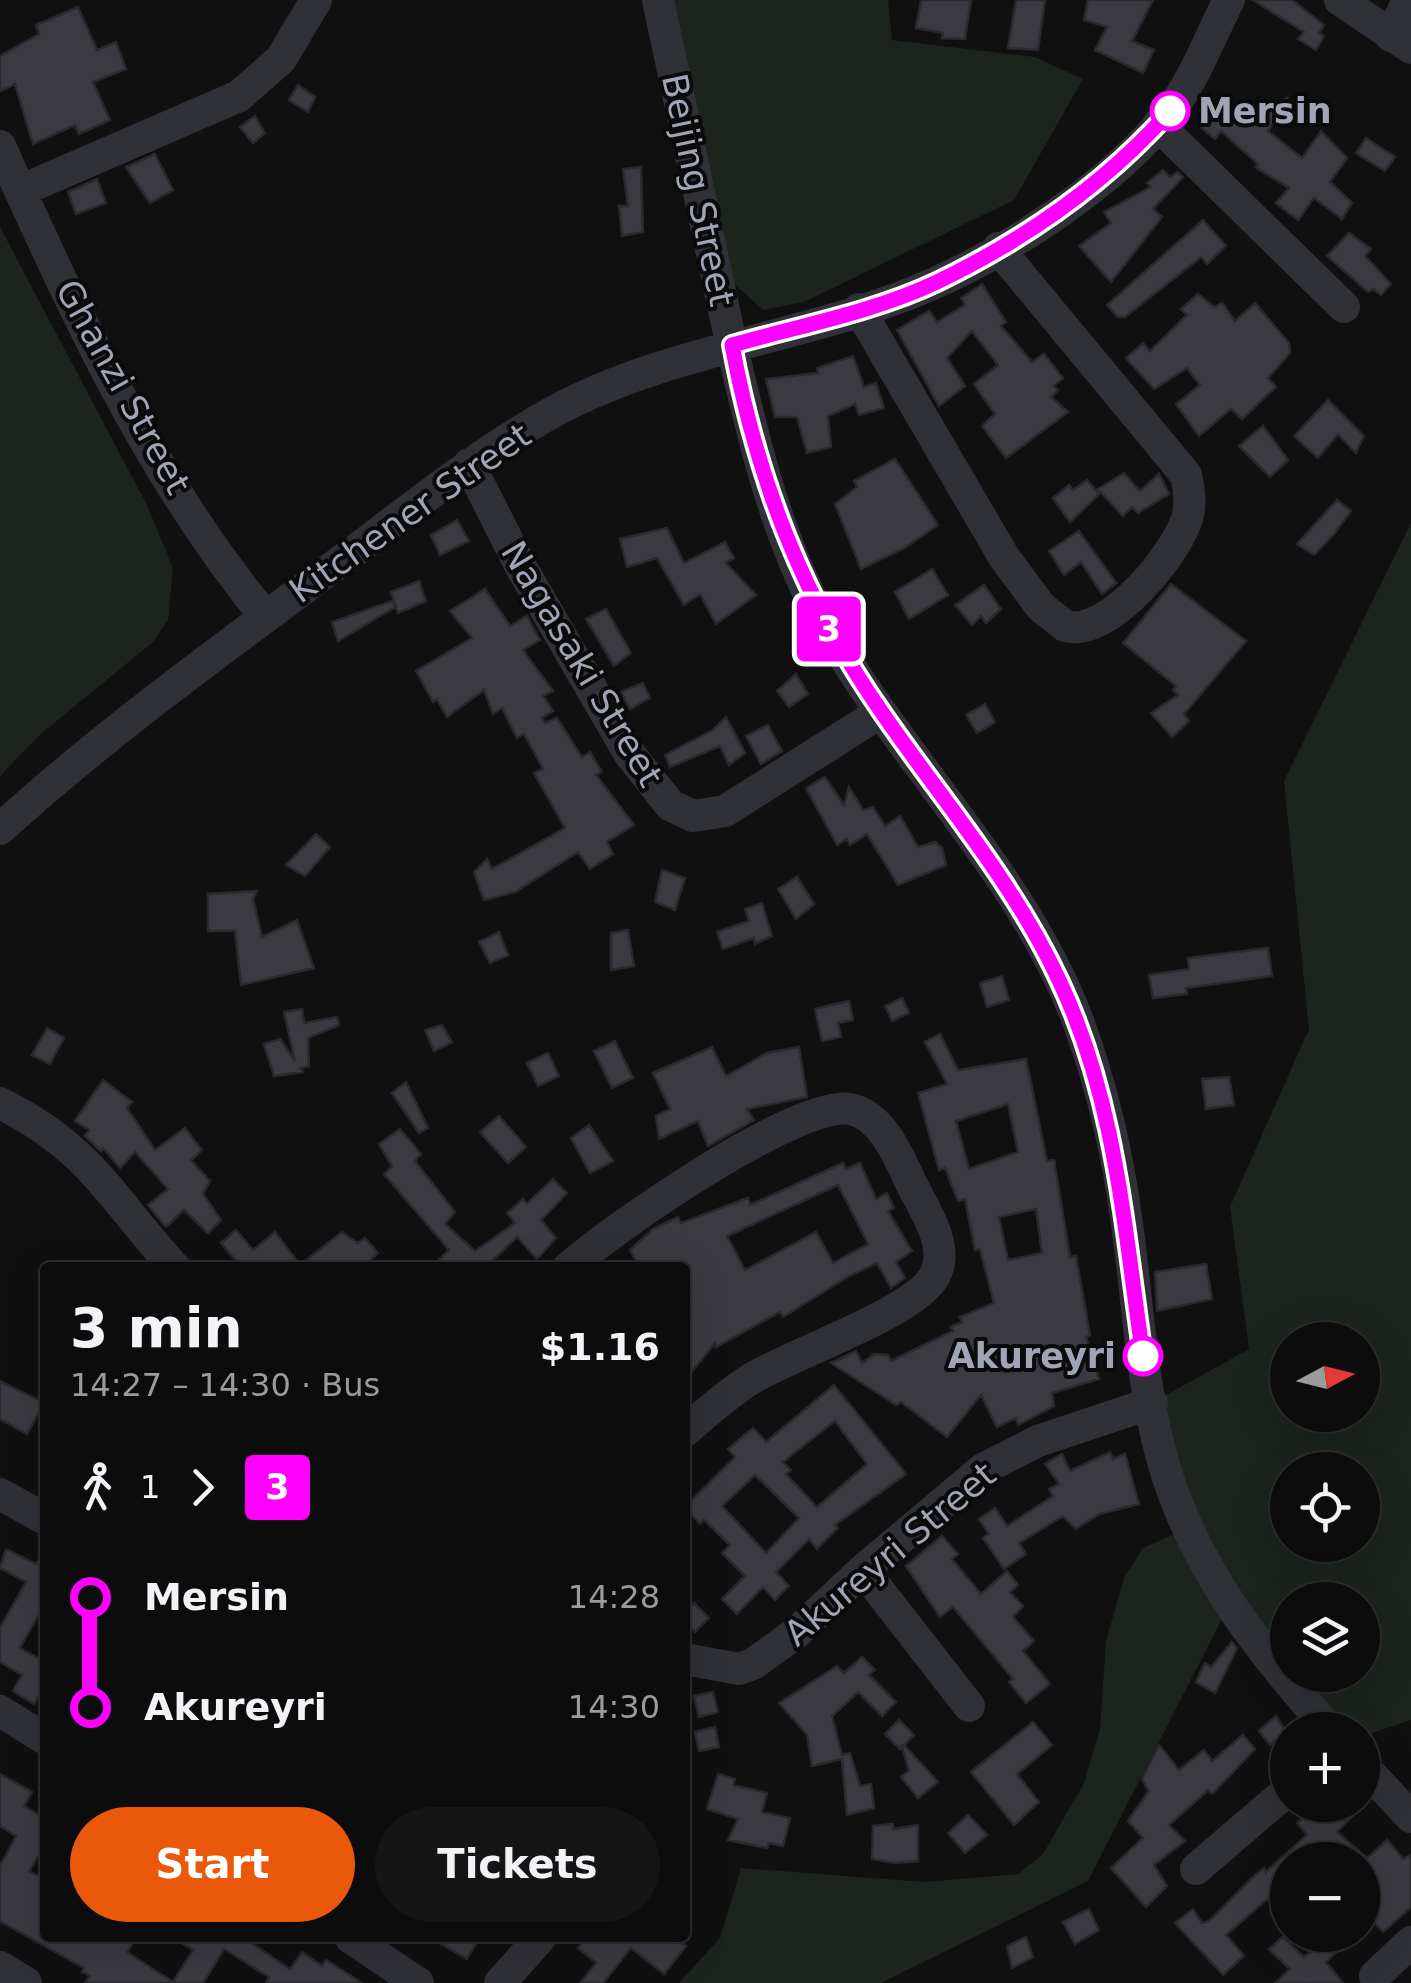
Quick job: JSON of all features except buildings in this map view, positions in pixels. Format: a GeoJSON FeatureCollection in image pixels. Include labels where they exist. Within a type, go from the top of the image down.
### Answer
{"type":"FeatureCollection","features":[{"type":"Feature","properties":{"kind":"street"},"geometry":{"type":"LineString","coordinates":[[20,192],[239,96],[281,59],[316,0]]}},
{"type":"Feature","properties":{"kind":"street","name":"Beijing Street"},"geometry":{"type":"LineString","coordinates":[[658,0],[750,432],[784,536],[822,617],[881,712],[1006,888],[1076,1017],[1117,1160],[1162,1457],[1201,1559],[1250,1635],[1315,1712]]}},
{"type":"Feature","properties":{"kind":"street","name":"Kitchener Street"},"geometry":{"type":"LineString","coordinates":[[0,829],[64,771],[266,616],[469,464],[555,411],[637,376],[935,283],[1064,207],[1121,162],[1170,111],[1229,0]]}},
{"type":"Feature","properties":{"kind":"street"},"geometry":{"type":"LineString","coordinates":[[1340,0],[1401,42],[1408,0]]}},
{"type":"Feature","properties":{"kind":"street"},"geometry":{"type":"LineString","coordinates":[[1158,125],[1344,308]]}},
{"type":"Feature","properties":{"kind":"street","name":"Ghanzi Street"},"geometry":{"type":"LineString","coordinates":[[0,146],[124,402],[202,529],[266,616]]}},
{"type":"Feature","properties":{"kind":"street"},"geometry":{"type":"LineString","coordinates":[[858,309],[1024,588],[1065,626],[1078,628],[1106,618],[1147,578],[1188,518],[1186,475],[998,248]]}},
{"type":"Feature","properties":{"kind":"street","name":"Nagasaki Street"},"geometry":{"type":"LineString","coordinates":[[469,464],[521,567],[629,753],[670,805],[693,816],[725,810],[881,712]]}},
{"type":"Feature","properties":{"kind":"street"},"geometry":{"type":"LineString","coordinates":[[0,1103],[59,1136],[96,1171],[170,1262]]}},
{"type":"Feature","properties":{"kind":"street"},"geometry":{"type":"LineString","coordinates":[[576,1262],[639,1212],[816,1111],[851,1109],[872,1119],[896,1151],[936,1235],[940,1257],[936,1275],[914,1298],[752,1378],[690,1427]]}},
{"type":"Feature","properties":{"kind":"street","name":"Akureyri Street"},"geometry":{"type":"LineString","coordinates":[[690,1660],[738,1669],[753,1664],[796,1633],[862,1570],[983,1468],[1038,1441],[1152,1403]]}},
{"type":"Feature","properties":{"kind":"street"},"geometry":{"type":"LineString","coordinates":[[0,1494],[40,1515]]}},
{"type":"Feature","properties":{"kind":"street"},"geometry":{"type":"LineString","coordinates":[[862,1570],[969,1706]]}},
{"type":"Feature","properties":{"kind":"street"},"geometry":{"type":"LineString","coordinates":[[0,1711],[40,1736]]}},
{"type":"Feature","properties":{"kind":"street"},"geometry":{"type":"LineString","coordinates":[[1380,1784],[1411,1817]]}},
{"type":"Feature","properties":{"kind":"street"},"geometry":{"type":"LineString","coordinates":[[1196,1869],[1270,1805]]}},
{"type":"Feature","properties":{"kind":"street"},"geometry":{"type":"LineString","coordinates":[[357,1942],[418,1983]]}},
{"type":"Feature","properties":{"kind":"street"},"geometry":{"type":"LineString","coordinates":[[500,1983],[536,1942]]}},
{"type":"Feature","properties":{"kind":"street"},"geometry":{"type":"LineString","coordinates":[[1375,1976],[1411,1942]]}},
{"type":"Feature","properties":{"kind":"street"},"geometry":{"type":"LineString","coordinates":[[0,1967],[26,1983]]}},
{"type":"Feature","properties":{"kind":"shaded area"},"geometry":{"type":"Polygon","coordinates":[[[672,0],[888,0],[892,40],[1035,57],[1083,79],[1014,200],[804,302],[763,310],[732,282],[672,0]]]}},
{"type":"Feature","properties":{"kind":"shaded area"},"geometry":{"type":"Polygon","coordinates":[[[0,227],[147,505],[173,568],[168,620],[153,642],[42,733],[0,776],[0,227]]]}},
{"type":"Feature","properties":{"kind":"shaded area"},"geometry":{"type":"Polygon","coordinates":[[[1411,523],[1411,1720],[1380,1730],[1380,1712],[1315,1712],[1299,1692],[1380,1692],[1380,1582],[1270,1582],[1270,1656],[1229,1605],[1088,1881],[881,1983],[679,1983],[720,1938],[741,1868],[924,1882],[1018,1874],[1043,1854],[1084,1783],[1100,1729],[1106,1641],[1124,1578],[1143,1548],[1188,1528],[1152,1403],[1249,1349],[1230,1207],[1309,1029],[1284,781],[1411,523]]]}},
{"type":"Feature","properties":{"kind":"bus line","name":"3"},"geometry":{"type":"LineString","coordinates":[[1143,1356],[1117,1160],[1076,1017],[1057,975],[1006,888],[881,712],[807,589],[767,488],[750,432],[732,345],[935,283],[1064,207],[1121,162],[1170,111]]}},
{"type":"Feature","properties":{"kind":"place","name":"Mersin"},"geometry":{"type":"Point","coordinates":[1170,111]}},
{"type":"Feature","properties":{"kind":"place","name":"Akureyri"},"geometry":{"type":"Point","coordinates":[1143,1356]}}]}
